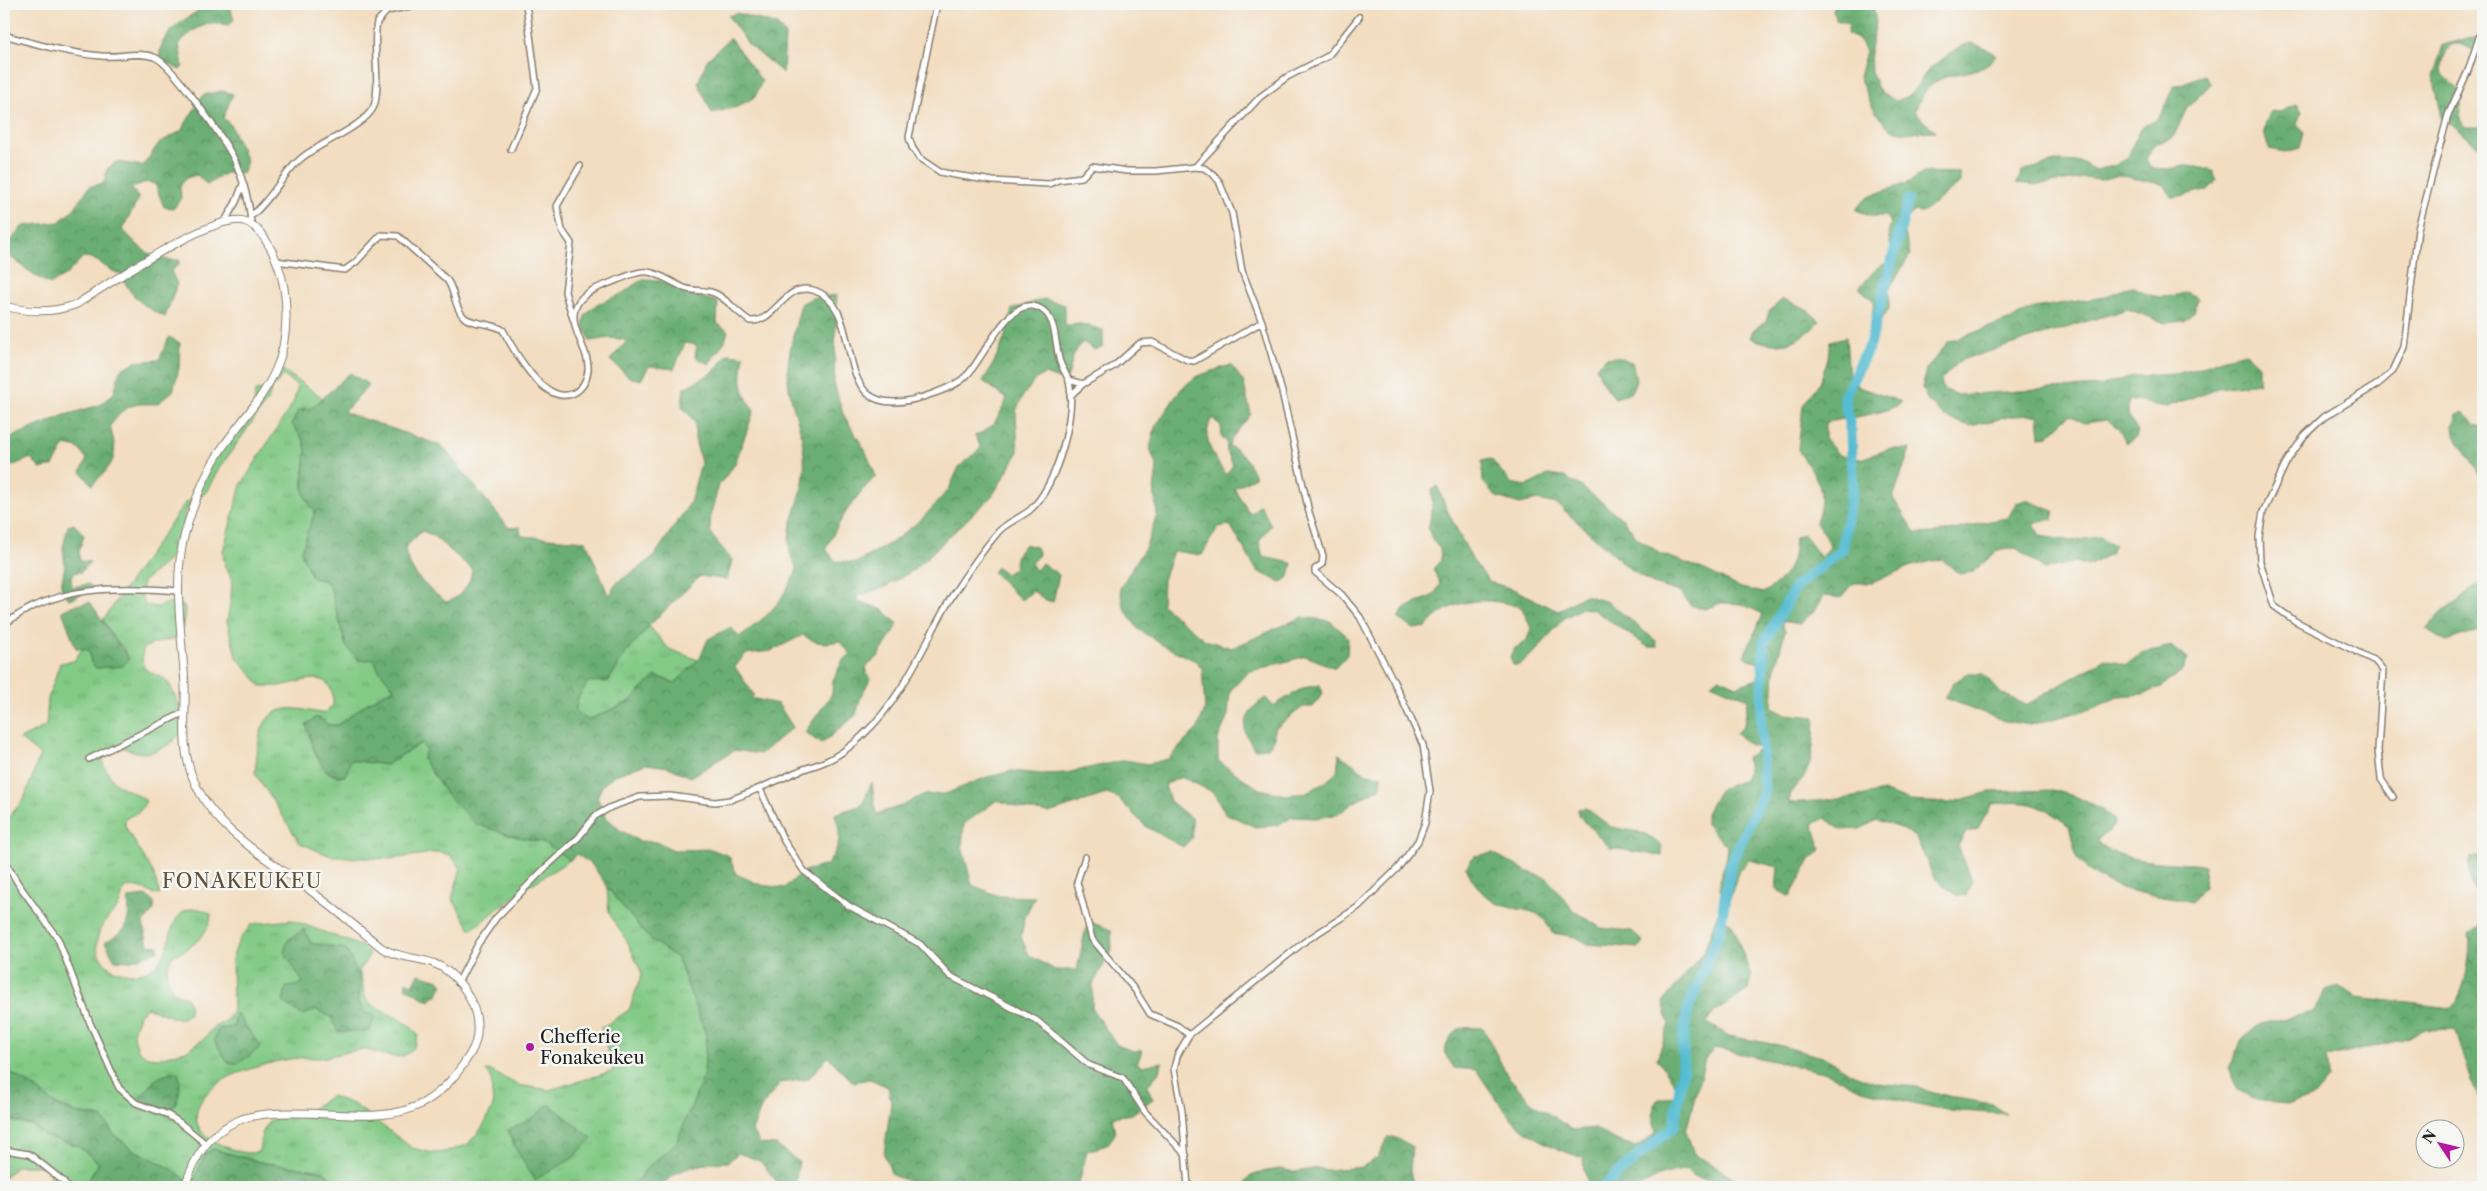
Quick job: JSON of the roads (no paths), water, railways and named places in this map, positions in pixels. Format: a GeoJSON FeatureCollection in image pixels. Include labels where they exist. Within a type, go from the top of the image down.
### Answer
{"type":"FeatureCollection","features":[{"type":"Feature","properties":{"kind":"street"},"geometry":{"type":"LineString","coordinates":[[4,306],[48,310],[66,308],[77,304],[171,247],[225,221],[251,220],[300,159],[350,128],[370,112],[375,100],[378,22],[387,11],[419,4]]}},
{"type":"Feature","properties":{"kind":"street"},"geometry":{"type":"LineString","coordinates":[[510,149],[537,88],[526,4]]}},
{"type":"Feature","properties":{"kind":"street"},"geometry":{"type":"LineString","coordinates":[[937,4],[909,137],[912,147],[919,158],[930,167],[955,175],[993,181],[1049,184],[1062,179],[1082,177],[1092,166],[1127,171],[1195,167],[1204,168],[1214,174],[1224,191],[1232,213],[1242,271],[1262,322],[1282,392],[1309,512],[1323,556],[1322,564],[1315,572],[1353,607],[1393,680],[1423,745],[1428,770],[1429,806],[1418,841],[1387,880],[1358,907],[1304,942],[1189,1035],[1177,1056],[1174,1069],[1186,1155],[1188,1187]]}},
{"type":"Feature","properties":{"kind":"street"},"geometry":{"type":"LineString","coordinates":[[1195,167],[1260,97],[1287,77],[1328,56],[1359,17]]}},
{"type":"Feature","properties":{"kind":"street"},"geometry":{"type":"LineString","coordinates":[[2393,797],[2382,779],[2378,750],[2383,670],[2375,661],[2324,633],[2295,621],[2274,606],[2260,562],[2259,537],[2263,512],[2272,492],[2287,461],[2306,435],[2324,417],[2378,384],[2392,371],[2404,347],[2418,229],[2448,115],[2468,71],[2483,25]]}},
{"type":"Feature","properties":{"kind":"street"},"geometry":{"type":"LineString","coordinates":[[4,35],[78,54],[108,57],[146,55],[155,57],[175,75],[226,145],[243,184],[251,220],[276,260],[282,279],[285,310],[280,359],[271,379],[220,451],[206,478],[185,534],[180,562],[179,591],[185,689],[183,714],[185,748],[191,773],[204,803],[218,819],[251,848],[306,886],[382,948],[392,953],[433,963],[458,983],[474,1009],[478,1030],[475,1045],[451,1080],[430,1100],[394,1115],[276,1113],[248,1117],[226,1126],[206,1144],[197,1156],[185,1187]]}},
{"type":"Feature","properties":{"kind":"street"},"geometry":{"type":"LineString","coordinates":[[276,260],[345,270],[356,262],[381,235],[398,236],[452,286],[463,317],[468,320],[496,325],[503,330],[538,382],[554,394],[570,395],[576,392],[586,379],[587,360],[565,292],[571,243],[562,230],[557,206],[580,166]]}},
{"type":"Feature","properties":{"kind":"street"},"geometry":{"type":"LineString","coordinates":[[225,221],[236,202],[243,184]]}},
{"type":"Feature","properties":{"kind":"street"},"geometry":{"type":"LineString","coordinates":[[458,983],[478,944],[496,918],[602,811],[640,797],[670,796],[724,802],[760,789],[796,772],[826,762],[862,736],[879,719],[922,651],[952,596],[978,560],[1004,526],[1029,511],[1053,479],[1062,450],[1070,396],[1069,380],[1060,362],[1050,319],[1042,309],[1032,307],[1015,311],[1004,320],[980,360],[959,382],[913,400],[889,402],[870,396],[861,387],[855,375],[846,335],[837,310],[823,295],[809,289],[789,294],[762,319],[750,321],[713,292],[687,289],[658,274],[640,271],[588,292],[576,308],[574,324]]}},
{"type":"Feature","properties":{"kind":"street"},"geometry":{"type":"LineString","coordinates":[[1070,396],[1083,384],[1108,370],[1140,343],[1152,342],[1194,361],[1262,322]]}},
{"type":"Feature","properties":{"kind":"street"},"geometry":{"type":"LineString","coordinates":[[1069,380],[1083,384]]}},
{"type":"Feature","properties":{"kind":"street"},"geometry":{"type":"LineString","coordinates":[[4,625],[37,604],[73,593],[114,588],[179,591]]}},
{"type":"Feature","properties":{"kind":"street"},"geometry":{"type":"LineString","coordinates":[[89,759],[183,714]]}},
{"type":"Feature","properties":{"kind":"street"},"geometry":{"type":"LineString","coordinates":[[760,789],[784,841],[804,871],[850,906],[920,944],[950,976],[1036,1020],[1090,1065],[1123,1078],[1145,1112],[1186,1155]]}},
{"type":"Feature","properties":{"kind":"street"},"geometry":{"type":"LineString","coordinates":[[1085,857],[1078,882],[1092,939],[1135,990],[1150,1014],[1178,1026],[1189,1035]]}},
{"type":"Feature","properties":{"kind":"street"},"geometry":{"type":"LineString","coordinates":[[4,860],[19,885],[58,939],[90,1023],[119,1088],[136,1103],[166,1114],[179,1122],[206,1144]]}},
{"type":"Feature","properties":{"kind":"street"},"geometry":{"type":"LineString","coordinates":[[4,1150],[29,1154],[63,1181],[67,1187]]}},
{"type":"Feature","properties":{"kind":"waterway"},"geometry":{"type":"LineString","coordinates":[[1602,1187],[1674,1126],[1683,1067],[1683,1041],[1688,1009],[1719,933],[1731,863],[1764,792],[1761,720],[1764,643],[1796,586],[1842,550],[1853,485],[1851,433],[1844,397],[1870,344],[1908,200]]}},
{"type":"Feature","properties":{"kind":"place","name":"Chefferie Fonakeukeu"},"geometry":{"type":"Point","coordinates":[530,1047]}},
{"type":"Feature","properties":{"kind":"district","name":"FONAKEUKEU"},"geometry":{"type":"Point","coordinates":[242,881]}}]}
